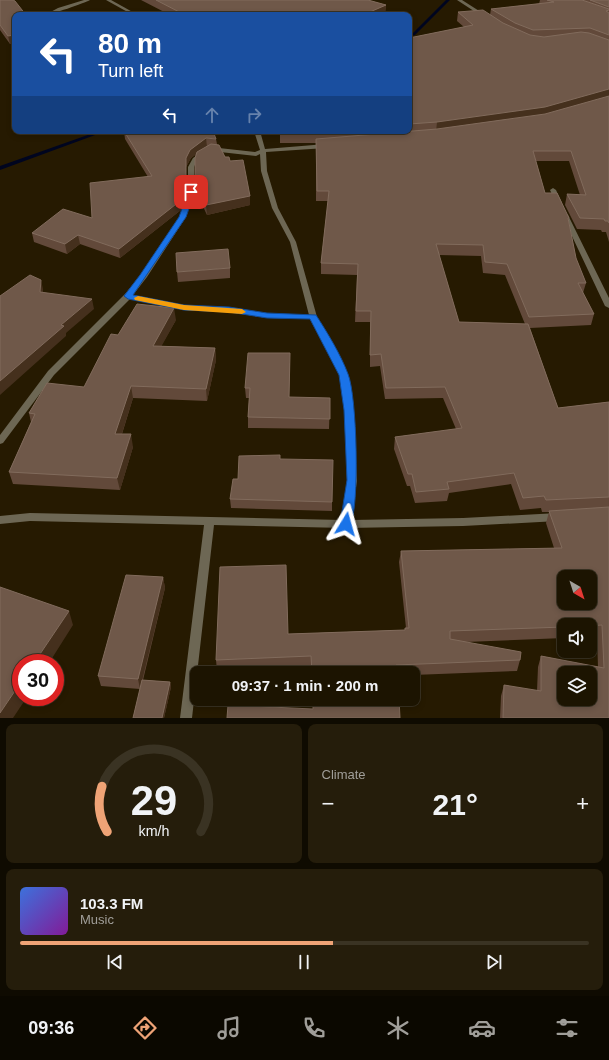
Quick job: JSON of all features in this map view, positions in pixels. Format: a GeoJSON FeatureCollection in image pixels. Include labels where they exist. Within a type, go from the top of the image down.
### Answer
{"type":"FeatureCollection","features":[{"type":"Feature","properties":{"kind":"street"},"geometry":{"type":"LineString","coordinates":[[53,12],[88,0]]}},
{"type":"Feature","properties":{"kind":"street"},"geometry":{"type":"LineString","coordinates":[[108,0],[130,12]]}},
{"type":"Feature","properties":{"kind":"street"},"geometry":{"type":"LineString","coordinates":[[459,0],[491,20]]}},
{"type":"Feature","properties":{"kind":"street"},"geometry":{"type":"LineString","coordinates":[[258,134],[263,151],[264,171],[274,208],[293,242],[313,317],[344,375],[349,410],[352,480],[346,524]]}},
{"type":"Feature","properties":{"kind":"street"},"geometry":{"type":"LineString","coordinates":[[0,441],[51,373],[128,296],[143,277],[183,217],[191,192],[191,167],[195,159],[210,150],[256,154],[263,151],[330,145]]}},
{"type":"Feature","properties":{"kind":"street"},"geometry":{"type":"LineString","coordinates":[[553,190],[609,306]]}},
{"type":"Feature","properties":{"kind":"street"},"geometry":{"type":"LineString","coordinates":[[128,296],[184,308],[229,310],[267,316],[313,317]]}},
{"type":"Feature","properties":{"kind":"street"},"geometry":{"type":"LineString","coordinates":[[0,520],[30,517],[346,524],[462,522],[570,516]]}},
{"type":"Feature","properties":{"kind":"street"},"geometry":{"type":"LineString","coordinates":[[186,718],[209,522]]}},
{"type":"Feature","properties":{"kind":"building"},"geometry":{"type":"Polygon","coordinates":[[[0,0],[15,1],[24,12],[12,12],[12,35],[8,36],[0,25],[0,0]]]}},
{"type":"Feature","properties":{"kind":"building"},"geometry":{"type":"Polygon","coordinates":[[[156,0],[368,0],[386,5],[370,12],[179,12],[156,0]]]}},
{"type":"Feature","properties":{"kind":"building"},"geometry":{"type":"Polygon","coordinates":[[[547,0],[582,0],[609,9],[606,11],[609,13],[609,35],[590,28],[533,30],[515,23],[491,9],[554,2],[547,0]]]}},
{"type":"Feature","properties":{"kind":"building"},"geometry":{"type":"Polygon","coordinates":[[[590,0],[609,0],[609,7],[590,0]]]}},
{"type":"Feature","properties":{"kind":"building"},"geometry":{"type":"Polygon","coordinates":[[[483,10],[503,23],[530,35],[544,37],[581,32],[589,33],[609,40],[609,89],[545,107],[437,122],[412,124],[412,37],[473,25],[458,12],[483,10]]]}},
{"type":"Feature","properties":{"kind":"building"},"geometry":{"type":"Polygon","coordinates":[[[609,96],[609,223],[604,219],[580,218],[567,194],[586,195],[571,151],[533,151],[545,193],[557,193],[569,218],[576,258],[586,283],[578,283],[594,314],[529,317],[507,264],[485,262],[483,245],[436,244],[459,322],[528,324],[558,408],[609,402],[609,497],[546,500],[544,496],[523,498],[514,473],[447,482],[449,489],[416,492],[412,474],[408,474],[395,437],[462,428],[445,387],[386,388],[381,354],[370,355],[371,311],[356,311],[358,264],[321,263],[329,191],[317,191],[316,139],[376,134],[412,134],[412,131],[545,114],[609,96]]]}},
{"type":"Feature","properties":{"kind":"building"},"geometry":{"type":"Polygon","coordinates":[[[126,134],[214,134],[216,139],[206,138],[190,150],[186,158],[186,183],[180,201],[119,249],[78,235],[65,244],[32,233],[63,209],[92,218],[90,183],[152,176],[126,134]]]}},
{"type":"Feature","properties":{"kind":"building"},"geometry":{"type":"Polygon","coordinates":[[[211,144],[219,145],[225,157],[229,157],[230,161],[243,160],[250,196],[206,205],[197,187],[192,191],[195,183],[195,158],[197,152],[211,144]]]}},
{"type":"Feature","properties":{"kind":"building"},"geometry":{"type":"Polygon","coordinates":[[[228,249],[230,268],[177,272],[176,253],[228,249]]]}},
{"type":"Feature","properties":{"kind":"building"},"geometry":{"type":"Polygon","coordinates":[[[30,275],[41,280],[40,292],[92,299],[61,325],[64,326],[0,381],[0,296],[30,275]]]}},
{"type":"Feature","properties":{"kind":"building"},"geometry":{"type":"Polygon","coordinates":[[[137,304],[174,308],[153,346],[215,348],[206,389],[131,386],[115,434],[131,434],[117,478],[9,472],[35,414],[29,413],[47,383],[84,387],[111,334],[118,335],[137,304]]]}},
{"type":"Feature","properties":{"kind":"building"},"geometry":{"type":"Polygon","coordinates":[[[248,353],[290,353],[289,397],[330,398],[330,419],[248,417],[250,388],[245,388],[248,353]]]}},
{"type":"Feature","properties":{"kind":"building"},"geometry":{"type":"Polygon","coordinates":[[[280,455],[280,459],[333,460],[332,502],[230,499],[233,479],[238,479],[239,456],[280,455]]]}},
{"type":"Feature","properties":{"kind":"building"},"geometry":{"type":"Polygon","coordinates":[[[609,507],[609,718],[503,718],[504,685],[541,691],[541,656],[594,666],[557,666],[557,706],[597,706],[597,667],[604,668],[602,625],[597,625],[597,618],[557,618],[557,627],[450,631],[450,639],[521,652],[520,660],[396,666],[312,666],[311,656],[216,660],[220,567],[286,565],[288,634],[405,630],[405,628],[409,628],[401,551],[562,548],[549,511],[609,507]]]}},
{"type":"Feature","properties":{"kind":"building"},"geometry":{"type":"Polygon","coordinates":[[[126,575],[163,577],[138,679],[98,676],[126,575]]]}},
{"type":"Feature","properties":{"kind":"building"},"geometry":{"type":"Polygon","coordinates":[[[0,587],[69,611],[40,654],[12,654],[12,695],[0,713],[0,587]]]}},
{"type":"Feature","properties":{"kind":"building"},"geometry":{"type":"Polygon","coordinates":[[[142,680],[170,682],[162,718],[133,718],[142,680]]]}},
{"type":"Feature","properties":{"kind":"building"},"geometry":{"type":"Polygon","coordinates":[[[228,706],[313,709],[313,706],[399,706],[400,718],[227,718],[228,706]]]}},
{"type":"Feature","properties":{"kind":"waterway"},"geometry":{"type":"LineString","coordinates":[[412,35],[448,0]]}},
{"type":"Feature","properties":{"kind":"waterway"},"geometry":{"type":"LineString","coordinates":[[0,168],[96,134]]}},
{"type":"Feature","properties":{"kind":"slow traffic"},"geometry":{"type":"LineString","coordinates":[[138,298],[184,308],[242,312]]}},
{"type":"Feature","properties":{"kind":"route"},"geometry":{"type":"LineString","coordinates":[[191,192],[183,217],[143,277],[128,296],[184,308],[229,310],[267,316],[313,317],[344,375],[349,410],[352,480],[346,524]]}}]}
